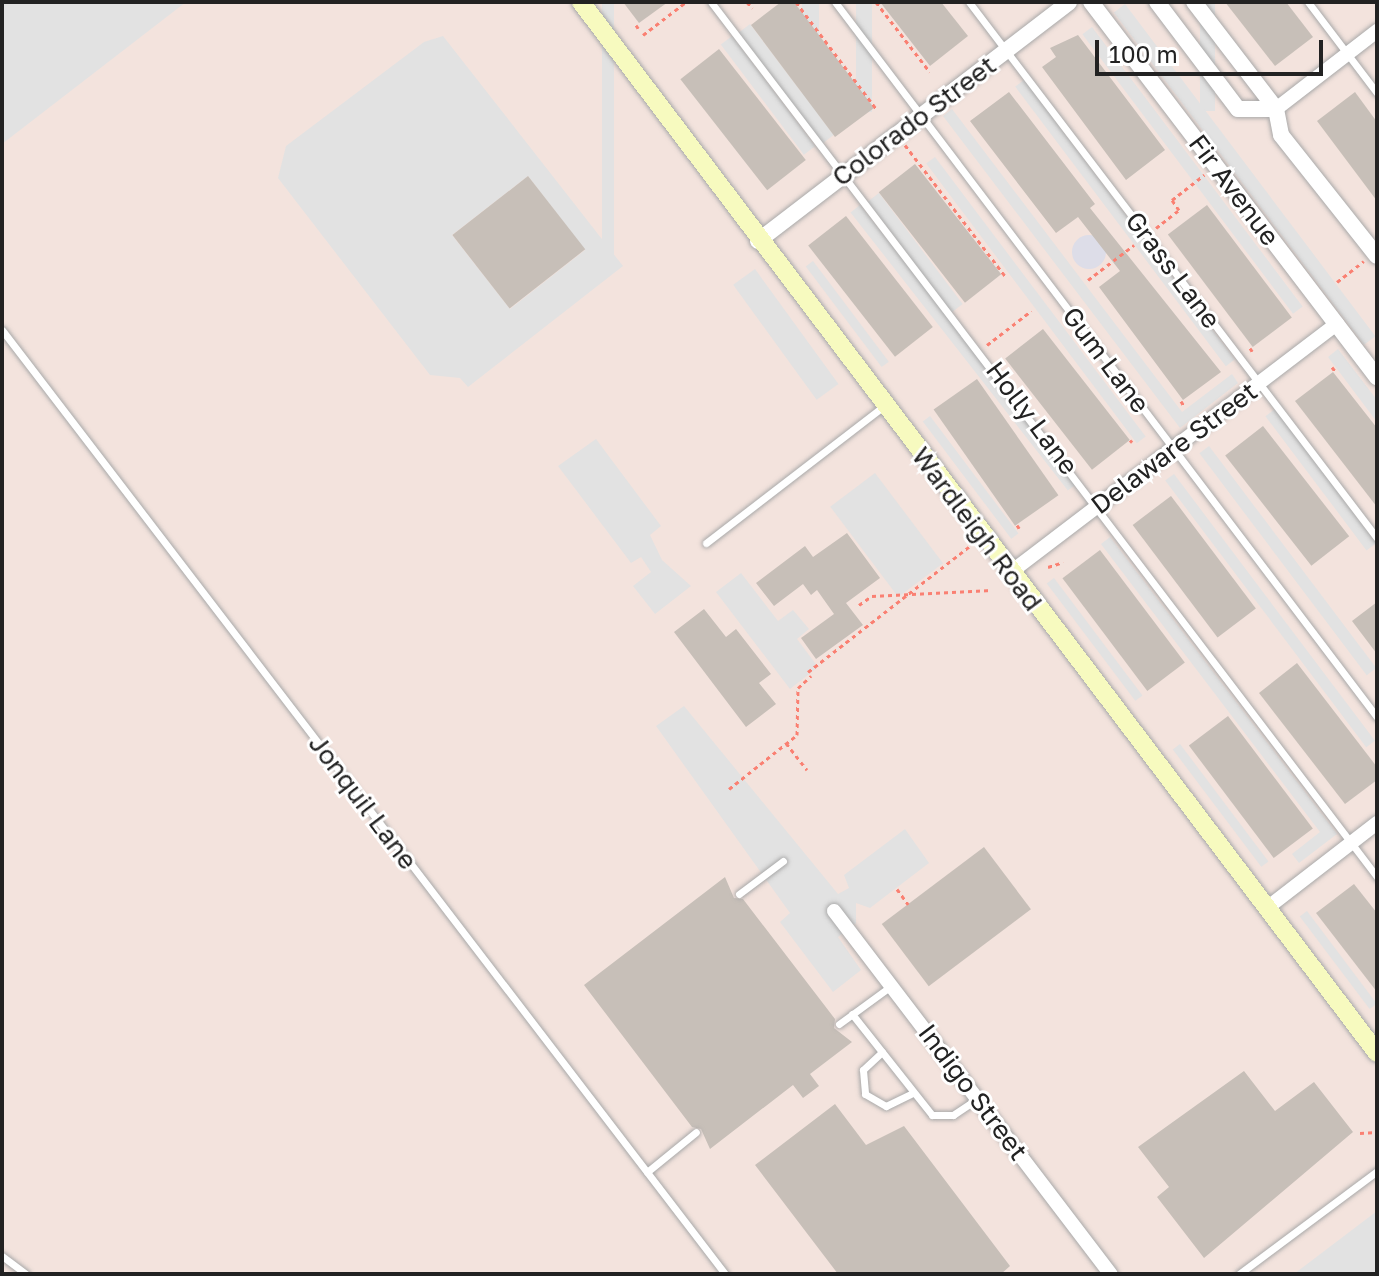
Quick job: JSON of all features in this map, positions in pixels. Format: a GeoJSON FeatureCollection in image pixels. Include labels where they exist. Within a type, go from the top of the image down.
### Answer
{"type":"FeatureCollection","features":[{"type":"Feature","properties":{"kind":"main road","name":"Wardleigh Road"},"geometry":{"type":"LineString","coordinates":[[581,2],[758,241],[1377,1053]]}},
{"type":"Feature","properties":{"kind":"street","name":"Colorado Street"},"geometry":{"type":"LineString","coordinates":[[758,241],[1069,2]]}},
{"type":"Feature","properties":{"kind":"street","name":"Fir Avenue"},"geometry":{"type":"LineString","coordinates":[[1091,2],[1377,377]]}},
{"type":"Feature","properties":{"kind":"street"},"geometry":{"type":"LineString","coordinates":[[1157,2],[1238,109],[1276,109],[1377,31]]}},
{"type":"Feature","properties":{"kind":"street"},"geometry":{"type":"LineString","coordinates":[[1194,2],[1276,109],[1281,135],[1370,259]]}},
{"type":"Feature","properties":{"kind":"street","name":"Delaware Street"},"geometry":{"type":"LineString","coordinates":[[1011,572],[1337,324]]}},
{"type":"Feature","properties":{"kind":"street"},"geometry":{"type":"LineString","coordinates":[[1267,908],[1377,823]]}},
{"type":"Feature","properties":{"kind":"street","name":"Indigo Street"},"geometry":{"type":"LineString","coordinates":[[834,911],[1111,1274]]}},
{"type":"Feature","properties":{"kind":"lane","name":"Holly Lane"},"geometry":{"type":"LineString","coordinates":[[711,2],[840,177],[1377,877]]}},
{"type":"Feature","properties":{"kind":"lane","name":"Gum Lane"},"geometry":{"type":"LineString","coordinates":[[835,2],[1377,717]]}},
{"type":"Feature","properties":{"kind":"lane","name":"Grass Lane"},"geometry":{"type":"LineString","coordinates":[[969,2],[1377,538]]}},
{"type":"Feature","properties":{"kind":"lane"},"geometry":{"type":"LineString","coordinates":[[1308,2],[1377,93]]}},
{"type":"Feature","properties":{"kind":"lane","name":"Jonquil Lane"},"geometry":{"type":"LineString","coordinates":[[2,330],[725,1274]]}},
{"type":"Feature","properties":{"kind":"lane"},"geometry":{"type":"LineString","coordinates":[[706,543],[884,406]]}},
{"type":"Feature","properties":{"kind":"lane"},"geometry":{"type":"LineString","coordinates":[[739,894],[783,861]]}},
{"type":"Feature","properties":{"kind":"lane"},"geometry":{"type":"LineString","coordinates":[[839,1024],[891,986]]}},
{"type":"Feature","properties":{"kind":"lane"},"geometry":{"type":"LineString","coordinates":[[852,1014],[913,1093],[936,1116],[953,1115],[977,1099]]}},
{"type":"Feature","properties":{"kind":"lane"},"geometry":{"type":"LineString","coordinates":[[882,1052],[863,1070],[865,1094],[886,1106],[913,1093]]}},
{"type":"Feature","properties":{"kind":"lane"},"geometry":{"type":"LineString","coordinates":[[647,1172],[696,1132]]}},
{"type":"Feature","properties":{"kind":"lane"},"geometry":{"type":"LineString","coordinates":[[1239,1274],[1377,1171]]}},
{"type":"Feature","properties":{"kind":"lane"},"geometry":{"type":"LineString","coordinates":[[2,1256],[26,1274]]}},
{"type":"Feature","properties":{"kind":"path"},"geometry":{"type":"LineString","coordinates":[[643,35],[686,2]]}},
{"type":"Feature","properties":{"kind":"path"},"geometry":{"type":"LineString","coordinates":[[747,2],[752,8]]}},
{"type":"Feature","properties":{"kind":"path"},"geometry":{"type":"LineString","coordinates":[[796,2],[877,110]]}},
{"type":"Feature","properties":{"kind":"path"},"geometry":{"type":"LineString","coordinates":[[876,2],[930,72]]}},
{"type":"Feature","properties":{"kind":"path"},"geometry":{"type":"LineString","coordinates":[[903,142],[1005,276]]}},
{"type":"Feature","properties":{"kind":"path"},"geometry":{"type":"LineString","coordinates":[[1156,228],[1179,210],[1172,200],[1215,166]]}},
{"type":"Feature","properties":{"kind":"path"},"geometry":{"type":"LineString","coordinates":[[1088,280],[1134,245]]}},
{"type":"Feature","properties":{"kind":"path"},"geometry":{"type":"LineString","coordinates":[[1337,282],[1370,259]]}},
{"type":"Feature","properties":{"kind":"path"},"geometry":{"type":"LineString","coordinates":[[987,345],[1031,311]]}},
{"type":"Feature","properties":{"kind":"path"},"geometry":{"type":"LineString","coordinates":[[729,789],[797,735],[798,688],[809,674],[970,546]]}},
{"type":"Feature","properties":{"kind":"path"},"geometry":{"type":"LineString","coordinates":[[1048,567],[1063,562]]}},
{"type":"Feature","properties":{"kind":"path"},"geometry":{"type":"LineString","coordinates":[[859,605],[872,596],[901,599],[992,590]]}},
{"type":"Feature","properties":{"kind":"path"},"geometry":{"type":"LineString","coordinates":[[786,743],[807,770]]}},
{"type":"Feature","properties":{"kind":"path"},"geometry":{"type":"LineString","coordinates":[[897,889],[908,904]]}},
{"type":"Feature","properties":{"kind":"path"},"geometry":{"type":"LineString","coordinates":[[1360,1133],[1377,1132]]}},
{"type":"Feature","properties":{"kind":"shaded area"},"geometry":{"type":"Polygon","coordinates":[[[2,2],[1377,2],[1377,1274],[2,1274],[2,2]]]}},
{"type":"Feature","properties":{"kind":"shaded area"},"geometry":{"type":"Polygon","coordinates":[[[2,2],[186,2],[2,144],[2,2]]]}},
{"type":"Feature","properties":{"kind":"shaded area"},"geometry":{"type":"Polygon","coordinates":[[[602,2],[614,2],[614,255],[602,255],[602,2]]]}},
{"type":"Feature","properties":{"kind":"shaded area"},"geometry":{"type":"Polygon","coordinates":[[[802,2],[819,2],[819,127],[802,127],[802,2]]]}},
{"type":"Feature","properties":{"kind":"shaded area"},"geometry":{"type":"Polygon","coordinates":[[[856,2],[872,2],[872,112],[856,112],[856,2]]]}},
{"type":"Feature","properties":{"kind":"shaded area"},"geometry":{"type":"Polygon","coordinates":[[[1200,2],[1215,2],[1215,111],[1200,111],[1200,2]]]}},
{"type":"Feature","properties":{"kind":"shaded area"},"geometry":{"type":"Polygon","coordinates":[[[1125,4],[1375,336],[1364,345],[1114,12],[1125,4]]]}},
{"type":"Feature","properties":{"kind":"shaded area"},"geometry":{"type":"Polygon","coordinates":[[[750,24],[834,135],[822,143],[739,32],[750,24]]]}},
{"type":"Feature","properties":{"kind":"shaded area"},"geometry":{"type":"Polygon","coordinates":[[[1092,27],[1303,307],[1293,314],[1082,34],[1092,27]]]}},
{"type":"Feature","properties":{"kind":"shaded area"},"geometry":{"type":"Polygon","coordinates":[[[443,36],[623,266],[468,387],[460,378],[430,375],[278,178],[286,146],[424,42],[443,36]],[[528,176],[452,235],[510,309],[585,250],[528,176]]]}},
{"type":"Feature","properties":{"kind":"shaded area"},"geometry":{"type":"Polygon","coordinates":[[[732,36],[815,146],[804,155],[721,44],[732,36]]]}},
{"type":"Feature","properties":{"kind":"shaded area"},"geometry":{"type":"Polygon","coordinates":[[[1024,80],[1235,360],[1226,366],[1015,87],[1024,80]]]}},
{"type":"Feature","properties":{"kind":"shaded area"},"geometry":{"type":"Polygon","coordinates":[[[952,109],[1182,412],[1232,374],[1238,383],[1180,428],[943,116],[952,109]]]}},
{"type":"Feature","properties":{"kind":"shaded area"},"geometry":{"type":"Polygon","coordinates":[[[935,157],[1146,437],[1137,443],[926,164],[935,157]]]}},
{"type":"Feature","properties":{"kind":"shaded area"},"geometry":{"type":"Polygon","coordinates":[[[879,193],[963,304],[951,312],[868,201],[879,193]]]}},
{"type":"Feature","properties":{"kind":"shaded area"},"geometry":{"type":"Polygon","coordinates":[[[860,205],[1077,483],[1068,491],[851,212],[860,205]]]}},
{"type":"Feature","properties":{"kind":"shaded area"},"geometry":{"type":"Polygon","coordinates":[[[1089,235],[1101,240],[1106,252],[1101,264],[1089,269],[1077,264],[1072,252],[1077,240],[1089,235]]]}},
{"type":"Feature","properties":{"kind":"shaded area"},"geometry":{"type":"Polygon","coordinates":[[[813,261],[889,362],[882,367],[806,266],[813,261]]]}},
{"type":"Feature","properties":{"kind":"shaded area"},"geometry":{"type":"Polygon","coordinates":[[[755,269],[838,384],[817,400],[733,285],[755,269]]]}},
{"type":"Feature","properties":{"kind":"shaded area"},"geometry":{"type":"Polygon","coordinates":[[[1338,349],[1377,400],[1377,422],[1328,357],[1338,349]]]}},
{"type":"Feature","properties":{"kind":"shaded area"},"geometry":{"type":"Polygon","coordinates":[[[1275,409],[1376,543],[1367,550],[1265,416],[1275,409]]]}},
{"type":"Feature","properties":{"kind":"shaded area"},"geometry":{"type":"Polygon","coordinates":[[[930,416],[1018,533],[1011,539],[923,421],[930,416]]]}},
{"type":"Feature","properties":{"kind":"shaded area"},"geometry":{"type":"Polygon","coordinates":[[[596,439],[661,526],[650,535],[662,560],[691,586],[655,614],[633,586],[651,572],[641,557],[631,563],[558,466],[596,439]]]}},
{"type":"Feature","properties":{"kind":"shaded area"},"geometry":{"type":"Polygon","coordinates":[[[1209,446],[1376,668],[1367,675],[1199,453],[1209,446]]]}},
{"type":"Feature","properties":{"kind":"shaded area"},"geometry":{"type":"Polygon","coordinates":[[[875,473],[943,563],[898,597],[830,507],[875,473]]]}},
{"type":"Feature","properties":{"kind":"shaded area"},"geometry":{"type":"Polygon","coordinates":[[[1174,474],[1375,741],[1366,747],[1165,481],[1174,474]]]}},
{"type":"Feature","properties":{"kind":"shaded area"},"geometry":{"type":"Polygon","coordinates":[[[1110,537],[1337,834],[1299,863],[1292,854],[1320,832],[1101,544],[1110,537]]]}},
{"type":"Feature","properties":{"kind":"shaded area"},"geometry":{"type":"Polygon","coordinates":[[[741,573],[778,621],[793,610],[809,629],[797,639],[818,667],[790,689],[716,592],[741,573]]]}},
{"type":"Feature","properties":{"kind":"shaded area"},"geometry":{"type":"Polygon","coordinates":[[[1054,578],[1142,695],[1135,701],[1047,583],[1054,578]]]}},
{"type":"Feature","properties":{"kind":"shaded area"},"geometry":{"type":"Polygon","coordinates":[[[684,706],[838,894],[849,888],[844,875],[905,829],[929,863],[870,908],[856,903],[856,923],[838,937],[861,970],[833,992],[780,922],[790,913],[656,726],[684,706]]]}},
{"type":"Feature","properties":{"kind":"shaded area"},"geometry":{"type":"Polygon","coordinates":[[[1180,744],[1268,861],[1261,867],[1173,749],[1180,744]]]}},
{"type":"Feature","properties":{"kind":"shaded area"},"geometry":{"type":"Polygon","coordinates":[[[1307,911],[1377,1004],[1370,1009],[1300,916],[1307,911]]]}},
{"type":"Feature","properties":{"kind":"shaded area"},"geometry":{"type":"Polygon","coordinates":[[[1377,1211],[1377,1274],[1294,1274],[1377,1211]]]}},
{"type":"Feature","properties":{"kind":"building"},"geometry":{"type":"Polygon","coordinates":[[[623,2],[668,2],[639,23],[623,2]]]}},
{"type":"Feature","properties":{"kind":"building"},"geometry":{"type":"Polygon","coordinates":[[[781,2],[794,2],[874,108],[835,137],[751,25],[781,2]]]}},
{"type":"Feature","properties":{"kind":"building"},"geometry":{"type":"Polygon","coordinates":[[[880,2],[941,2],[968,36],[930,66],[880,2]]]}},
{"type":"Feature","properties":{"kind":"building"},"geometry":{"type":"Polygon","coordinates":[[[1225,2],[1286,2],[1313,37],[1275,66],[1225,2]]]}},
{"type":"Feature","properties":{"kind":"building"},"geometry":{"type":"Polygon","coordinates":[[[1078,35],[1165,150],[1126,180],[1042,67],[1056,57],[1050,48],[1078,35]]]}},
{"type":"Feature","properties":{"kind":"building"},"geometry":{"type":"Polygon","coordinates":[[[719,49],[806,160],[767,190],[680,79],[719,49]]]}},
{"type":"Feature","properties":{"kind":"building"},"geometry":{"type":"Polygon","coordinates":[[[1009,92],[1095,204],[1090,208],[1221,372],[1183,400],[1099,287],[1120,271],[1078,217],[1056,233],[970,121],[1009,92]]]}},
{"type":"Feature","properties":{"kind":"building"},"geometry":{"type":"Polygon","coordinates":[[[1355,92],[1377,122],[1377,201],[1317,121],[1355,92]]]}},
{"type":"Feature","properties":{"kind":"building"},"geometry":{"type":"Polygon","coordinates":[[[915,164],[1001,274],[965,303],[879,192],[915,164]]]}},
{"type":"Feature","properties":{"kind":"building"},"geometry":{"type":"Polygon","coordinates":[[[528,176],[585,249],[510,308],[452,235],[528,176]]]}},
{"type":"Feature","properties":{"kind":"building"},"geometry":{"type":"Polygon","coordinates":[[[1207,205],[1292,318],[1253,347],[1168,234],[1207,205]]]}},
{"type":"Feature","properties":{"kind":"building"},"geometry":{"type":"Polygon","coordinates":[[[846,216],[933,327],[895,357],[808,246],[846,216]]]}},
{"type":"Feature","properties":{"kind":"building"},"geometry":{"type":"Polygon","coordinates":[[[1043,329],[1130,440],[1092,470],[1005,359],[1043,329]]]}},
{"type":"Feature","properties":{"kind":"building"},"geometry":{"type":"Polygon","coordinates":[[[1333,372],[1377,428],[1377,507],[1295,401],[1333,372]]]}},
{"type":"Feature","properties":{"kind":"building"},"geometry":{"type":"Polygon","coordinates":[[[977,379],[1058,495],[1015,526],[934,409],[977,379]]]}},
{"type":"Feature","properties":{"kind":"building"},"geometry":{"type":"Polygon","coordinates":[[[1263,426],[1349,536],[1311,566],[1225,456],[1263,426]]]}},
{"type":"Feature","properties":{"kind":"building"},"geometry":{"type":"Polygon","coordinates":[[[1171,496],[1256,609],[1218,637],[1133,525],[1171,496]]]}},
{"type":"Feature","properties":{"kind":"building"},"geometry":{"type":"Polygon","coordinates":[[[847,533],[880,578],[846,603],[863,625],[816,659],[801,638],[834,614],[817,590],[811,595],[803,584],[774,606],[756,583],[805,546],[813,557],[847,533]]]}},
{"type":"Feature","properties":{"kind":"building"},"geometry":{"type":"Polygon","coordinates":[[[1100,550],[1185,663],[1147,691],[1062,578],[1100,550]]]}},
{"type":"Feature","properties":{"kind":"building"},"geometry":{"type":"Polygon","coordinates":[[[1377,602],[1377,654],[1352,621],[1377,602]]]}},
{"type":"Feature","properties":{"kind":"building"},"geometry":{"type":"Polygon","coordinates":[[[704,609],[726,637],[736,629],[771,674],[759,683],[776,704],[746,727],[674,632],[704,609]]]}},
{"type":"Feature","properties":{"kind":"building"},"geometry":{"type":"Polygon","coordinates":[[[1297,663],[1377,767],[1377,780],[1345,804],[1259,693],[1297,663]]]}},
{"type":"Feature","properties":{"kind":"building"},"geometry":{"type":"Polygon","coordinates":[[[1228,716],[1313,829],[1274,858],[1189,745],[1228,716]]]}},
{"type":"Feature","properties":{"kind":"building"},"geometry":{"type":"Polygon","coordinates":[[[984,847],[1031,909],[929,986],[882,924],[984,847]]]}},
{"type":"Feature","properties":{"kind":"building"},"geometry":{"type":"Polygon","coordinates":[[[725,877],[734,898],[743,899],[835,1019],[834,1028],[852,1042],[810,1074],[819,1086],[803,1098],[793,1085],[710,1149],[701,1129],[692,1127],[584,985],[725,877]]]}},
{"type":"Feature","properties":{"kind":"building"},"geometry":{"type":"Polygon","coordinates":[[[1354,884],[1377,913],[1377,992],[1316,913],[1354,884]]]}},
{"type":"Feature","properties":{"kind":"building"},"geometry":{"type":"Polygon","coordinates":[[[1244,1071],[1275,1111],[1314,1082],[1353,1132],[1204,1258],[1157,1197],[1169,1187],[1138,1147],[1244,1071]]]}},
{"type":"Feature","properties":{"kind":"building"},"geometry":{"type":"Polygon","coordinates":[[[835,1104],[866,1145],[904,1126],[1010,1266],[1001,1274],[838,1274],[755,1165],[835,1104]]]}}]}
